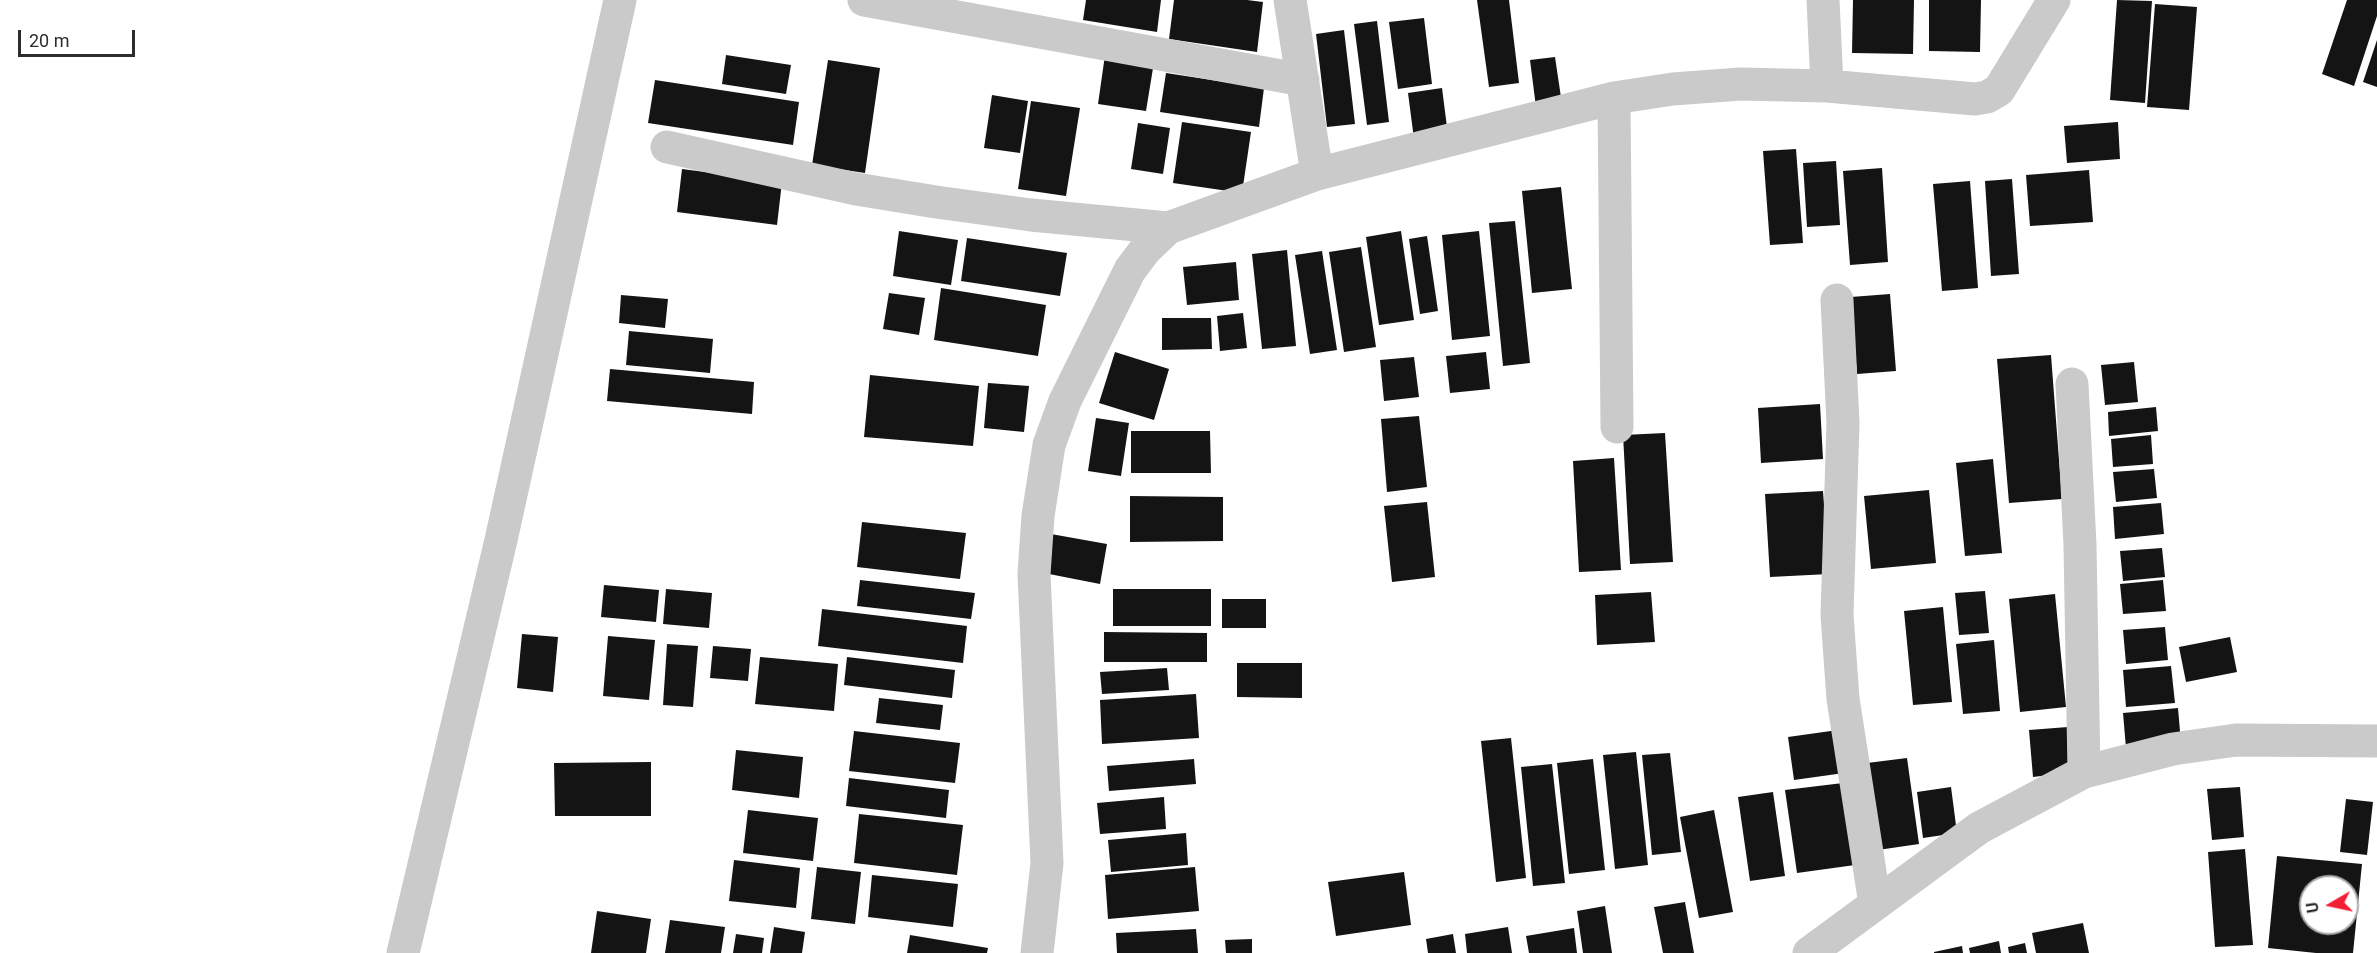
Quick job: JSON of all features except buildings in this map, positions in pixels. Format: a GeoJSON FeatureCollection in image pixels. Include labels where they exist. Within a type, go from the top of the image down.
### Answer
{"type":"FeatureCollection","features":[{"type":"Feature","properties":{"kind":"street"},"geometry":{"type":"LineString","coordinates":[[402,953],[501,540],[621,0]]}},
{"type":"Feature","properties":{"kind":"street"},"geometry":{"type":"LineString","coordinates":[[864,0],[1302,80]]}},
{"type":"Feature","properties":{"kind":"street"},"geometry":{"type":"LineString","coordinates":[[1290,0],[1317,174]]}},
{"type":"Feature","properties":{"kind":"street"},"geometry":{"type":"LineString","coordinates":[[1823,0],[1827,86]]}},
{"type":"Feature","properties":{"kind":"street"},"geometry":{"type":"LineString","coordinates":[[1037,953],[1047,863],[1034,574],[1038,516],[1049,445],[1065,401],[1130,270],[1145,250],[1168,228],[1317,174],[1614,98],[1673,89],[1740,84],[1827,86],[1975,99],[1987,97],[1999,90],[2054,0]]}},
{"type":"Feature","properties":{"kind":"street"},"geometry":{"type":"LineString","coordinates":[[1614,98],[1617,427]]}},
{"type":"Feature","properties":{"kind":"street"},"geometry":{"type":"LineString","coordinates":[[667,147],[856,189],[936,202],[1031,215],[1168,228]]}},
{"type":"Feature","properties":{"kind":"street"},"geometry":{"type":"LineString","coordinates":[[1837,300],[1843,423],[1837,615],[1843,699],[1875,904]]}},
{"type":"Feature","properties":{"kind":"street"},"geometry":{"type":"LineString","coordinates":[[2072,384],[2081,568],[2084,772]]}},
{"type":"Feature","properties":{"kind":"street"},"geometry":{"type":"LineString","coordinates":[[1809,953],[1979,828],[2084,772],[2174,749],[2236,740],[2377,741]]}}]}
